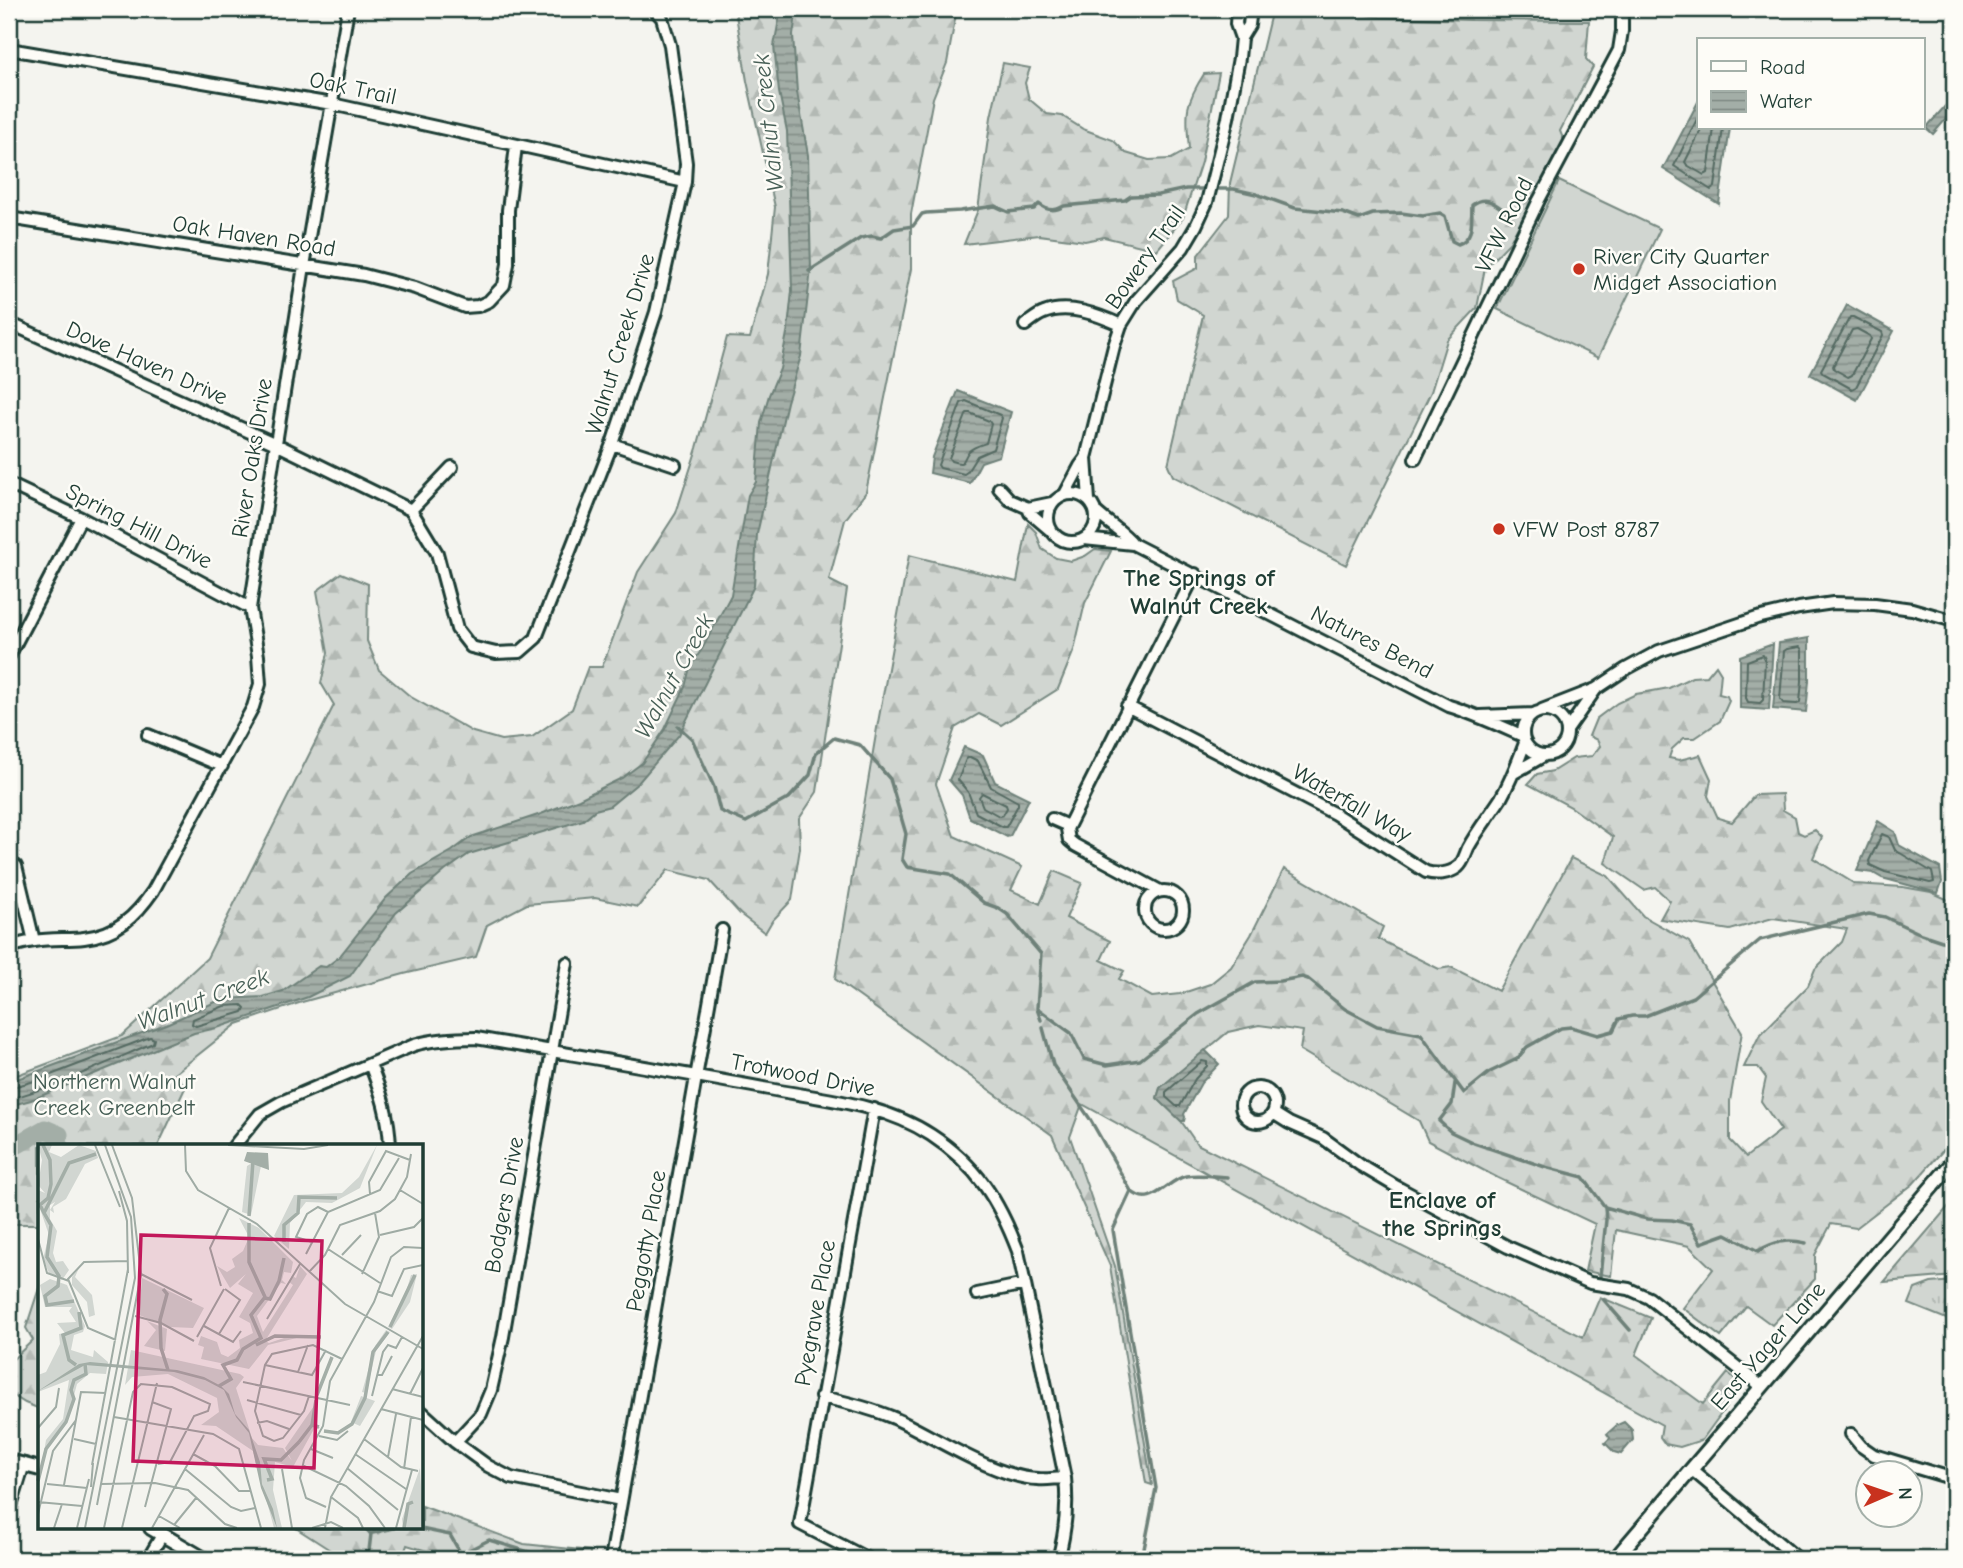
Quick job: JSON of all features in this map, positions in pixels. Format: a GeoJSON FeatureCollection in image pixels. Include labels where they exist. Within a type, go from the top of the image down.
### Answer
{"type":"FeatureCollection","features":[{"type":"Feature","properties":{"kind":"street","name":"River Oaks Drive"},"geometry":{"type":"LineString","coordinates":[[9,947],[34,941],[85,938],[109,933],[140,909],[153,891],[253,707],[260,684],[250,608],[348,9]]}},
{"type":"Feature","properties":{"kind":"street","name":"Walnut Creek Drive"},"geometry":{"type":"LineString","coordinates":[[411,510],[437,553],[457,629],[471,648],[496,653],[520,652],[536,638],[612,444],[656,312],[685,183],[686,163],[670,45],[662,18],[654,9]]}},
{"type":"Feature","properties":{"kind":"street","name":"Bowery Trail"},"geometry":{"type":"LineString","coordinates":[[1237,9],[1236,24],[1241,38]]}},
{"type":"Feature","properties":{"kind":"street","name":"Bowery Trail"},"geometry":{"type":"LineString","coordinates":[[1089,500],[1086,458],[1114,346],[1121,325],[1136,301],[1183,248],[1207,202],[1228,118],[1241,38],[1249,25],[1251,9]]}},
{"type":"Feature","properties":{"kind":"street","name":"VFW Road"},"geometry":{"type":"LineString","coordinates":[[1415,459],[1539,200],[1619,50],[1622,9]]}},
{"type":"Feature","properties":{"kind":"street","name":"Oak Trail"},"geometry":{"type":"LineString","coordinates":[[9,49],[332,104],[685,183]]}},
{"type":"Feature","properties":{"kind":"street","name":"Oak Haven Road"},"geometry":{"type":"LineString","coordinates":[[9,218],[364,275],[415,288],[466,307],[478,306],[488,301],[504,285],[508,264],[508,211],[516,146]]}},
{"type":"Feature","properties":{"kind":"street"},"geometry":{"type":"LineString","coordinates":[[1025,326],[1044,313],[1060,309],[1089,313],[1121,325]]}},
{"type":"Feature","properties":{"kind":"street","name":"Dove Haven Drive"},"geometry":{"type":"LineString","coordinates":[[9,323],[276,444],[411,510]]}},
{"type":"Feature","properties":{"kind":"street"},"geometry":{"type":"LineString","coordinates":[[612,444],[675,465]]}},
{"type":"Feature","properties":{"kind":"street","name":"Bowery Trail"},"geometry":{"type":"LineString","coordinates":[[1065,494],[1086,458]]}},
{"type":"Feature","properties":{"kind":"street"},"geometry":{"type":"LineString","coordinates":[[411,510],[452,467]]}},
{"type":"Feature","properties":{"kind":"street","name":"Spring Hill Drive"},"geometry":{"type":"LineString","coordinates":[[9,484],[81,518],[250,608]]}},
{"type":"Feature","properties":{"kind":"street"},"geometry":{"type":"LineString","coordinates":[[999,488],[1010,500],[1028,508],[1052,503]]}},
{"type":"Feature","properties":{"kind":"street"},"geometry":{"type":"LineString","coordinates":[[1028,508],[1030,513],[1059,539],[1074,542],[1084,539],[1094,528],[1095,511],[1089,500],[1078,494],[1058,497],[1052,503],[1047,517],[1051,531]]}},
{"type":"Feature","properties":{"kind":"street","name":"Natures Bend"},"geometry":{"type":"LineString","coordinates":[[1095,511],[1106,522],[1127,535],[1133,544]]}},
{"type":"Feature","properties":{"kind":"street"},"geometry":{"type":"LineString","coordinates":[[9,656],[81,518]]}},
{"type":"Feature","properties":{"kind":"street","name":"Natures Bend"},"geometry":{"type":"LineString","coordinates":[[1084,539],[1133,544],[1449,706],[1480,716],[1524,739]]}},
{"type":"Feature","properties":{"kind":"street"},"geometry":{"type":"LineString","coordinates":[[1160,891],[1075,845],[1067,835],[1068,826],[1127,706],[1195,575]]}},
{"type":"Feature","properties":{"kind":"street","name":"Natures Bend"},"geometry":{"type":"LineString","coordinates":[[1480,716],[1538,712],[1596,689],[1626,668],[1659,651],[1757,618],[1799,608],[1833,603],[1875,604],[1912,609],[1954,621]]}},
{"type":"Feature","properties":{"kind":"street","name":"Natures Bend"},"geometry":{"type":"LineString","coordinates":[[1568,729],[1596,689]]}},
{"type":"Feature","properties":{"kind":"street","name":"Waterfall Way"},"geometry":{"type":"LineString","coordinates":[[1127,706],[1335,814],[1426,872],[1435,874],[1450,872],[1459,867],[1514,773],[1524,739]]}},
{"type":"Feature","properties":{"kind":"street"},"geometry":{"type":"LineString","coordinates":[[1514,773],[1546,755],[1556,753],[1566,743],[1568,729],[1559,714],[1552,711],[1538,712],[1525,723],[1524,739],[1536,753],[1546,755]]}},
{"type":"Feature","properties":{"kind":"street"},"geometry":{"type":"LineString","coordinates":[[148,735],[222,766]]}},
{"type":"Feature","properties":{"kind":"street"},"geometry":{"type":"LineString","coordinates":[[1052,819],[1068,826]]}},
{"type":"Feature","properties":{"kind":"street"},"geometry":{"type":"LineString","coordinates":[[16,866],[34,941]]}},
{"type":"Feature","properties":{"kind":"street","name":"Peggotty Place"},"geometry":{"type":"LineString","coordinates":[[611,1559],[722,930]]}},
{"type":"Feature","properties":{"kind":"street","name":"Bodgers Drive"},"geometry":{"type":"LineString","coordinates":[[455,1442],[481,1414],[491,1391],[503,1337],[567,963]]}},
{"type":"Feature","properties":{"kind":"street","name":"Trotwood Drive"},"geometry":{"type":"LineString","coordinates":[[236,1144],[260,1114],[281,1102],[414,1045],[449,1038],[476,1038],[697,1076],[874,1109],[905,1120],[953,1150],[975,1171],[1007,1221],[1018,1251],[1065,1478],[1066,1524],[1058,1559]]}},
{"type":"Feature","properties":{"kind":"street"},"geometry":{"type":"LineString","coordinates":[[370,1064],[384,1102],[390,1144]]}},
{"type":"Feature","properties":{"kind":"street","name":"Pyegrave Place"},"geometry":{"type":"LineString","coordinates":[[868,1559],[800,1524],[874,1109]]}},
{"type":"Feature","properties":{"kind":"street"},"geometry":{"type":"LineString","coordinates":[[1273,1113],[1322,1138],[1397,1187],[1508,1247],[1590,1283],[1629,1289],[1649,1298],[1761,1386]]}},
{"type":"Feature","properties":{"kind":"street","name":"East Yager Lane"},"geometry":{"type":"LineString","coordinates":[[1615,1559],[1954,1161]]}},
{"type":"Feature","properties":{"kind":"street"},"geometry":{"type":"LineString","coordinates":[[977,1294],[1025,1284]]}},
{"type":"Feature","properties":{"kind":"street"},"geometry":{"type":"LineString","coordinates":[[821,1397],[863,1406],[893,1418],[994,1468],[1012,1474],[1036,1479],[1065,1478]]}},
{"type":"Feature","properties":{"kind":"street"},"geometry":{"type":"LineString","coordinates":[[424,1414],[455,1442],[510,1478],[621,1500]]}},
{"type":"Feature","properties":{"kind":"street"},"geometry":{"type":"LineString","coordinates":[[1851,1434],[1861,1446],[1874,1455],[1953,1476]]}},
{"type":"Feature","properties":{"kind":"street"},"geometry":{"type":"LineString","coordinates":[[9,1461],[38,1468]]}},
{"type":"Feature","properties":{"kind":"street"},"geometry":{"type":"LineString","coordinates":[[9,1513],[24,1464]]}},
{"type":"Feature","properties":{"kind":"street"},"geometry":{"type":"LineString","coordinates":[[1691,1469],[1798,1559]]}},
{"type":"Feature","properties":{"kind":"street"},"geometry":{"type":"LineString","coordinates":[[148,1559],[157,1531],[204,1559]]}},
{"type":"Feature","properties":{"kind":"green space","name":"Northern Walnut Creek Greenbelt"},"geometry":{"type":"Polygon","coordinates":[[[735,9],[957,9],[947,63],[933,98],[911,214],[911,269],[866,492],[845,520],[829,580],[847,589],[817,792],[799,819],[800,848],[792,900],[772,921],[765,933],[740,914],[709,880],[668,870],[638,907],[595,898],[527,904],[487,925],[476,957],[302,1002],[237,1024],[174,1074],[186,1086],[159,1144],[38,1144],[38,1224],[9,1224],[9,1078],[122,1036],[207,958],[334,705],[321,683],[328,653],[317,591],[341,573],[368,584],[367,641],[379,670],[411,697],[473,732],[501,740],[532,737],[572,709],[588,667],[602,667],[638,572],[676,513],[727,337],[750,338],[768,274],[775,207],[747,81],[735,9]]]}},
{"type":"Feature","properties":{"kind":"green space"},"geometry":{"type":"Polygon","coordinates":[[[1272,9],[1324,9],[1380,17],[1589,21],[1586,59],[1593,67],[1560,131],[1564,141],[1510,242],[1485,268],[1477,308],[1447,340],[1431,392],[1346,565],[1173,476],[1168,465],[1203,315],[1177,299],[1173,281],[1198,268],[1198,255],[1229,215],[1230,183],[1272,9]]]}},
{"type":"Feature","properties":{"kind":"green space"},"geometry":{"type":"Polygon","coordinates":[[[1003,63],[1030,68],[1025,83],[1029,99],[1047,114],[1062,116],[1083,129],[1113,140],[1126,153],[1149,160],[1171,159],[1189,149],[1187,118],[1193,94],[1204,74],[1219,73],[1201,162],[1183,218],[1157,250],[1104,237],[1085,241],[1039,235],[964,244],[978,210],[991,117],[1003,63]]]}},
{"type":"Feature","properties":{"kind":"green space","name":"River City Quarter Midget Association"},"geometry":{"type":"Polygon","coordinates":[[[1559,181],[1660,229],[1598,358],[1497,309],[1559,181]]]}},
{"type":"Feature","properties":{"kind":"green space"},"geometry":{"type":"Polygon","coordinates":[[[1028,524],[1036,532],[1042,549],[1056,558],[1071,561],[1095,549],[1111,551],[1085,603],[1074,650],[1058,689],[1001,725],[979,714],[955,728],[936,784],[954,836],[1022,867],[1011,890],[1040,904],[1054,871],[1082,883],[1066,918],[1110,941],[1101,960],[1124,971],[1119,979],[1152,997],[1180,994],[1210,984],[1231,967],[1251,935],[1284,869],[1383,927],[1378,939],[1439,969],[1451,967],[1498,991],[1571,858],[1608,876],[1643,916],[1689,942],[1742,1032],[1730,1101],[1730,1140],[1746,1157],[1781,1130],[1761,1101],[1766,1078],[1758,1067],[1744,1067],[1759,1036],[1808,986],[1815,969],[1842,942],[1847,929],[1773,918],[1730,930],[1660,919],[1670,901],[1655,887],[1644,890],[1605,863],[1613,837],[1571,807],[1528,784],[1537,774],[1553,771],[1574,758],[1592,756],[1600,746],[1597,740],[1589,736],[1596,719],[1617,703],[1636,694],[1669,688],[1692,677],[1707,676],[1716,665],[1721,673],[1719,694],[1727,696],[1729,701],[1720,721],[1695,738],[1684,738],[1672,749],[1669,758],[1679,760],[1700,755],[1711,779],[1708,796],[1718,818],[1732,822],[1755,795],[1782,794],[1783,810],[1795,817],[1798,832],[1804,835],[1815,830],[1822,837],[1813,858],[1855,884],[1931,892],[1953,902],[1954,1138],[1913,1184],[1856,1228],[1831,1224],[1815,1255],[1815,1279],[1772,1325],[1746,1306],[1721,1337],[1683,1308],[1713,1269],[1689,1246],[1616,1230],[1611,1276],[1585,1271],[1595,1224],[1428,1141],[1419,1121],[1300,1050],[1303,1031],[1259,1025],[1228,1032],[1160,1088],[1157,1098],[1181,1121],[1197,1144],[1583,1337],[1600,1297],[1651,1318],[1636,1355],[1703,1404],[1728,1373],[1740,1383],[1702,1440],[1680,1447],[1665,1444],[1660,1437],[1662,1425],[1082,1104],[1070,1137],[1115,1266],[1152,1485],[1146,1483],[1110,1266],[1052,1135],[835,979],[909,555],[1017,582],[1028,524]]]}},
{"type":"Feature","properties":{"kind":"green space"},"geometry":{"type":"Polygon","coordinates":[[[1954,1200],[1954,1276],[1884,1282],[1954,1200]]]}},
{"type":"Feature","properties":{"kind":"green space"},"geometry":{"type":"Polygon","coordinates":[[[1954,1281],[1954,1322],[1909,1304],[1915,1289],[1931,1283],[1954,1281]]]}},
{"type":"Feature","properties":{"kind":"green space"},"geometry":{"type":"Polygon","coordinates":[[[38,1291],[38,1408],[9,1393],[9,1363],[33,1340],[26,1328],[38,1291]]]}},
{"type":"Feature","properties":{"kind":"green space"},"geometry":{"type":"Polygon","coordinates":[[[424,1507],[524,1544],[590,1551],[590,1559],[454,1559],[407,1545],[402,1559],[340,1559],[341,1557],[299,1530],[424,1530],[424,1507]]]}},
{"type":"Feature","properties":{"kind":"water"},"geometry":{"type":"Polygon","coordinates":[[[781,9],[797,9],[793,35],[797,92],[808,155],[811,269],[801,356],[787,402],[757,534],[754,586],[679,735],[638,783],[610,806],[595,810],[583,820],[469,854],[445,871],[396,913],[350,976],[308,997],[217,1028],[194,1033],[31,1100],[9,1106],[9,1082],[166,1024],[222,999],[263,997],[283,991],[319,966],[326,967],[339,957],[386,898],[412,874],[471,837],[579,799],[622,778],[642,763],[665,729],[685,687],[690,667],[731,595],[748,495],[756,482],[761,423],[780,369],[788,328],[792,291],[787,131],[774,46],[781,9]]]}},
{"type":"Feature","properties":{"kind":"water"},"geometry":{"type":"Polygon","coordinates":[[[1953,97],[1954,110],[1933,134],[1926,128],[1953,97]]]}},
{"type":"Feature","properties":{"kind":"water"},"geometry":{"type":"Polygon","coordinates":[[[1697,104],[1697,130],[1730,130],[1719,204],[1663,169],[1697,104]]]}},
{"type":"Feature","properties":{"kind":"water"},"geometry":{"type":"Polygon","coordinates":[[[1847,305],[1894,331],[1857,400],[1810,374],[1847,305]]]}},
{"type":"Feature","properties":{"kind":"water"},"geometry":{"type":"Polygon","coordinates":[[[958,391],[1011,412],[999,456],[981,462],[970,483],[930,473],[932,457],[958,391]]]}},
{"type":"Feature","properties":{"kind":"water"},"geometry":{"type":"Polygon","coordinates":[[[1809,638],[1806,712],[1773,709],[1779,643],[1809,638]]]}},
{"type":"Feature","properties":{"kind":"water"},"geometry":{"type":"Polygon","coordinates":[[[1773,644],[1769,710],[1740,708],[1740,656],[1773,644]]]}},
{"type":"Feature","properties":{"kind":"water"},"geometry":{"type":"Polygon","coordinates":[[[964,747],[983,755],[995,782],[1029,799],[1010,836],[1007,837],[970,818],[962,795],[949,780],[964,747]]]}},
{"type":"Feature","properties":{"kind":"water"},"geometry":{"type":"Polygon","coordinates":[[[1878,821],[1895,832],[1899,845],[1940,868],[1942,882],[1938,893],[1882,878],[1873,873],[1857,871],[1878,821]]]}},
{"type":"Feature","properties":{"kind":"water"},"geometry":{"type":"Polygon","coordinates":[[[1205,1050],[1219,1064],[1201,1083],[1184,1114],[1184,1121],[1181,1121],[1157,1098],[1160,1088],[1205,1050]]]}},
{"type":"Feature","properties":{"kind":"water"},"geometry":{"type":"Polygon","coordinates":[[[1624,1422],[1632,1430],[1633,1440],[1621,1454],[1614,1452],[1605,1443],[1610,1438],[1607,1434],[1624,1422]]]}},
{"type":"Feature","properties":{"kind":"waterway"},"geometry":{"type":"LineString","coordinates":[[809,271],[861,238],[881,238],[894,229],[913,226],[922,214],[926,213],[995,206],[1008,212],[1034,209],[1039,204],[1055,209],[1186,189],[1234,189],[1295,208],[1343,213],[1359,219],[1373,214],[1401,213],[1423,216],[1440,213],[1445,216],[1452,241],[1458,244],[1470,233],[1472,205],[1477,202],[1487,200],[1510,214]]}},
{"type":"Feature","properties":{"kind":"waterway"},"geometry":{"type":"LineString","coordinates":[[678,726],[692,739],[714,787],[720,811],[746,822],[789,798],[810,775],[816,753],[834,738],[860,745],[890,779],[906,834],[902,859],[907,867],[950,874],[984,903],[1007,914],[1041,954],[1037,1008],[1071,1033],[1084,1059],[1107,1065],[1140,1060],[1198,1014],[1255,982],[1302,977],[1345,1009],[1377,1026],[1421,1034],[1464,1093],[1490,1072],[1517,1059],[1527,1047],[1561,1028],[1571,1027],[1598,1035],[1613,1031],[1619,1019],[1645,1016],[1693,997],[1760,940],[1869,914],[1885,917],[1921,934],[1954,945]]}},
{"type":"Feature","properties":{"kind":"waterway"},"geometry":{"type":"LineString","coordinates":[[1037,1009],[1041,1020]]}},
{"type":"Feature","properties":{"kind":"waterway"},"geometry":{"type":"LineString","coordinates":[[1043,1028],[1053,1065],[1090,1119],[1131,1191],[1146,1197],[1186,1176],[1227,1177]]}},
{"type":"Feature","properties":{"kind":"waterway"},"geometry":{"type":"LineString","coordinates":[[1455,1083],[1452,1104],[1439,1121],[1451,1132],[1474,1143],[1583,1177],[1605,1207],[1647,1219],[1690,1224],[1701,1243],[1726,1234],[1758,1251],[1781,1242],[1806,1243]]}},
{"type":"Feature","properties":{"kind":"waterway"},"geometry":{"type":"LineString","coordinates":[[9,1149],[45,1129],[59,1135],[58,1144]]}},
{"type":"Feature","properties":{"kind":"waterway"},"geometry":{"type":"LineString","coordinates":[[1131,1191],[1113,1230],[1156,1488],[1142,1559]]}},
{"type":"Feature","properties":{"kind":"waterway"},"geometry":{"type":"LineString","coordinates":[[1600,1276],[1605,1207]]}},
{"type":"Feature","properties":{"kind":"waterway"},"geometry":{"type":"LineString","coordinates":[[1947,1241],[1954,1242]]}},
{"type":"Feature","properties":{"kind":"waterway"},"geometry":{"type":"LineString","coordinates":[[1603,1299],[1630,1330]]}},
{"type":"Feature","properties":{"kind":"waterway"},"geometry":{"type":"LineString","coordinates":[[367,1530],[371,1534],[368,1559]]}},
{"type":"Feature","properties":{"kind":"waterway"},"geometry":{"type":"LineString","coordinates":[[372,1533],[385,1530]]}},
{"type":"Feature","properties":{"kind":"waterway"},"geometry":{"type":"LineString","coordinates":[[424,1530],[450,1535],[461,1554],[489,1540],[552,1559]]}},
{"type":"Feature","properties":{"kind":"place","name":"River City Quarter Midget Association"},"geometry":{"type":"Point","coordinates":[1579,269]}},
{"type":"Feature","properties":{"kind":"place","name":"VFW Post 8787"},"geometry":{"type":"Point","coordinates":[1499,529]}},
{"type":"Feature","properties":{"kind":"district","name":"The Springs of Walnut Creek"},"geometry":{"type":"Point","coordinates":[1199,592]}},
{"type":"Feature","properties":{"kind":"district","name":"Enclave of the Springs"},"geometry":{"type":"Point","coordinates":[1442,1214]}},
{"type":"Feature","properties":{"kind":"water label","name":"Walnut Creek"},"geometry":{"type":"Point","coordinates":[768,123]}},
{"type":"Feature","properties":{"kind":"water label","name":"Walnut Creek"},"geometry":{"type":"Point","coordinates":[674,676]}},
{"type":"Feature","properties":{"kind":"water label","name":"Walnut Creek"},"geometry":{"type":"Point","coordinates":[203,999]}}]}
